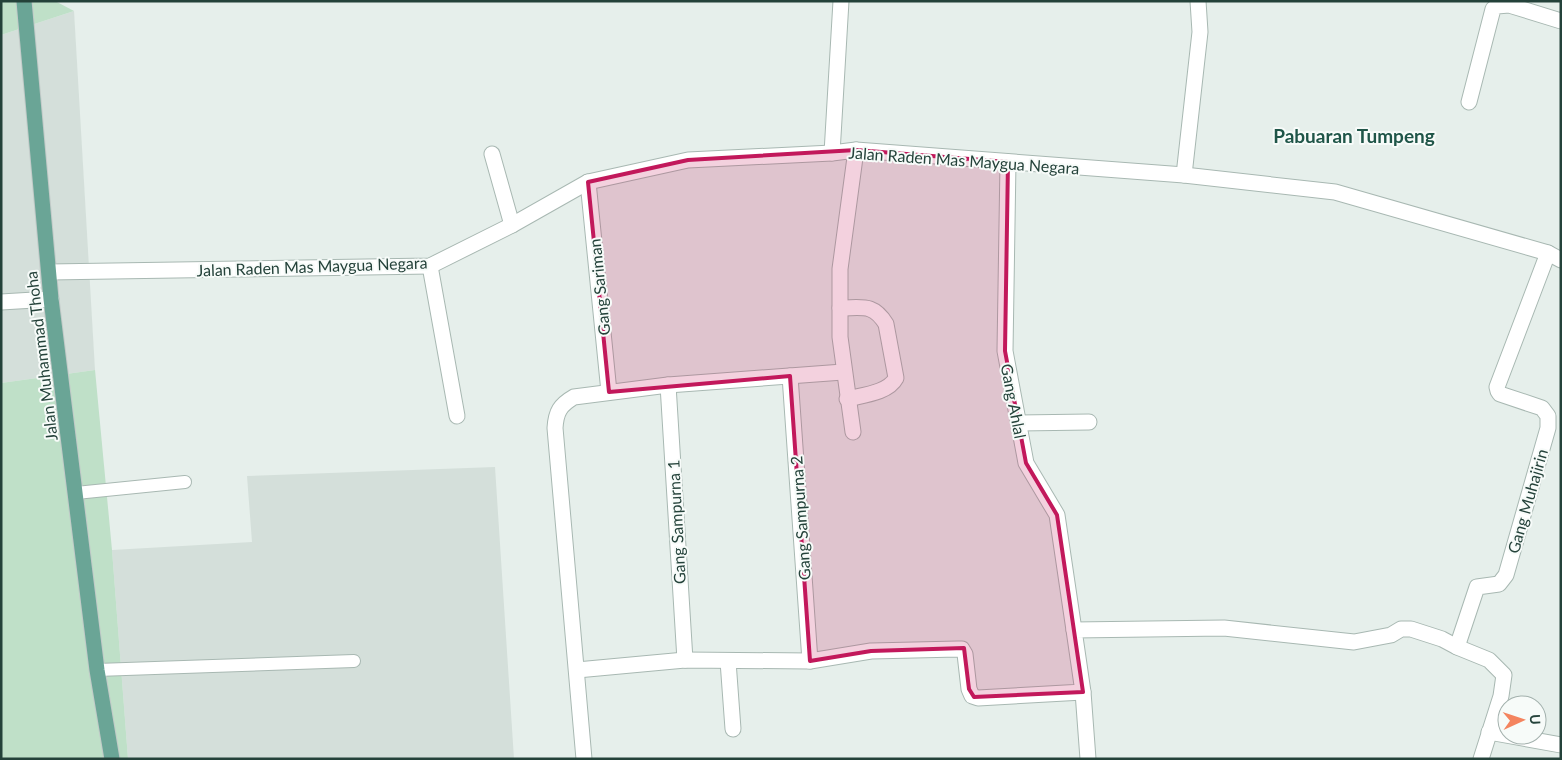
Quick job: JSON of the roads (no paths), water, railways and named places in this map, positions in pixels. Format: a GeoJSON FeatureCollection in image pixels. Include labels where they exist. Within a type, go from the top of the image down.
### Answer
{"type":"FeatureCollection","features":[{"type":"Feature","properties":{"kind":"main road","name":"Jalan Muhammad Thoha"},"geometry":{"type":"LineString","coordinates":[[24,1],[51,299],[97,670],[112,759]]}},
{"type":"Feature","properties":{"kind":"main road","name":"Jalan Muhammad Thoha"},"geometry":{"type":"LineString","coordinates":[[102,759],[103,706]]}},
{"type":"Feature","properties":{"kind":"street"},"geometry":{"type":"LineString","coordinates":[[832,153],[841,1]]}},
{"type":"Feature","properties":{"kind":"street"},"geometry":{"type":"LineString","coordinates":[[1184,175],[1200,32],[1198,1]]}},
{"type":"Feature","properties":{"kind":"street"},"geometry":{"type":"LineString","coordinates":[[1469,102],[1493,9],[1497,6],[1509,6],[1561,21]]}},
{"type":"Feature","properties":{"kind":"street","name":"Jalan Raden Mas Maygua Negara"},"geometry":{"type":"LineString","coordinates":[[49,272],[430,266],[512,225],[588,182],[688,160],[832,153],[856,150],[1184,175],[1335,192],[1554,257]]}},
{"type":"Feature","properties":{"kind":"street"},"geometry":{"type":"LineString","coordinates":[[853,432],[843,372],[840,337],[840,269],[856,150]]}},
{"type":"Feature","properties":{"kind":"street"},"geometry":{"type":"LineString","coordinates":[[492,154],[512,225]]}},
{"type":"Feature","properties":{"kind":"street","name":"Gang Ahlal"},"geometry":{"type":"LineString","coordinates":[[1008,162],[1005,351],[1026,462],[1057,515],[1083,692],[1088,759]]}},
{"type":"Feature","properties":{"kind":"street","name":"Gang Sariman"},"geometry":{"type":"LineString","coordinates":[[588,182],[609,392]]}},
{"type":"Feature","properties":{"kind":"street","name":"Gang Muhajirin"},"geometry":{"type":"LineString","coordinates":[[1457,647],[1477,587],[1499,584],[1506,574],[1548,428],[1548,416],[1542,408],[1500,394],[1498,386],[1554,257]]}},
{"type":"Feature","properties":{"kind":"street"},"geometry":{"type":"LineString","coordinates":[[430,266],[457,416]]}},
{"type":"Feature","properties":{"kind":"street"},"geometry":{"type":"LineString","coordinates":[[1,302],[51,299]]}},
{"type":"Feature","properties":{"kind":"street"},"geometry":{"type":"LineString","coordinates":[[840,308],[869,308],[878,313],[886,324],[896,378],[892,384],[885,388],[848,399]]}},
{"type":"Feature","properties":{"kind":"street"},"geometry":{"type":"LineString","coordinates":[[584,759],[556,436],[556,418],[564,403],[574,397],[668,385],[843,372]]}},
{"type":"Feature","properties":{"kind":"street","name":"Gang Sampurna 2"},"geometry":{"type":"LineString","coordinates":[[790,376],[810,661]]}},
{"type":"Feature","properties":{"kind":"street","name":"Gang Sampurna 1"},"geometry":{"type":"LineString","coordinates":[[668,385],[684,660]]}},
{"type":"Feature","properties":{"kind":"street"},"geometry":{"type":"LineString","coordinates":[[1019,423],[1090,422]]}},
{"type":"Feature","properties":{"kind":"street"},"geometry":{"type":"LineString","coordinates":[[1074,630],[1224,628],[1354,642],[1366,638],[1390,636],[1400,629],[1411,629],[1442,639],[1489,660],[1504,675],[1501,696],[1481,759]]}},
{"type":"Feature","properties":{"kind":"street"},"geometry":{"type":"LineString","coordinates":[[577,670],[684,660],[810,661],[871,651],[962,649],[965,654],[969,690],[974,697],[1083,692]]}},
{"type":"Feature","properties":{"kind":"street"},"geometry":{"type":"LineString","coordinates":[[728,661],[733,729]]}},
{"type":"Feature","properties":{"kind":"street"},"geometry":{"type":"LineString","coordinates":[[1489,732],[1561,745]]}},
{"type":"Feature","properties":{"kind":"lane"},"geometry":{"type":"LineString","coordinates":[[76,492],[185,482]]}},
{"type":"Feature","properties":{"kind":"lane"},"geometry":{"type":"LineString","coordinates":[[97,670],[354,662]]}},
{"type":"Feature","properties":{"kind":"district","name":"Pabuaran Tumpeng"},"geometry":{"type":"Point","coordinates":[1354,135]}}]}
